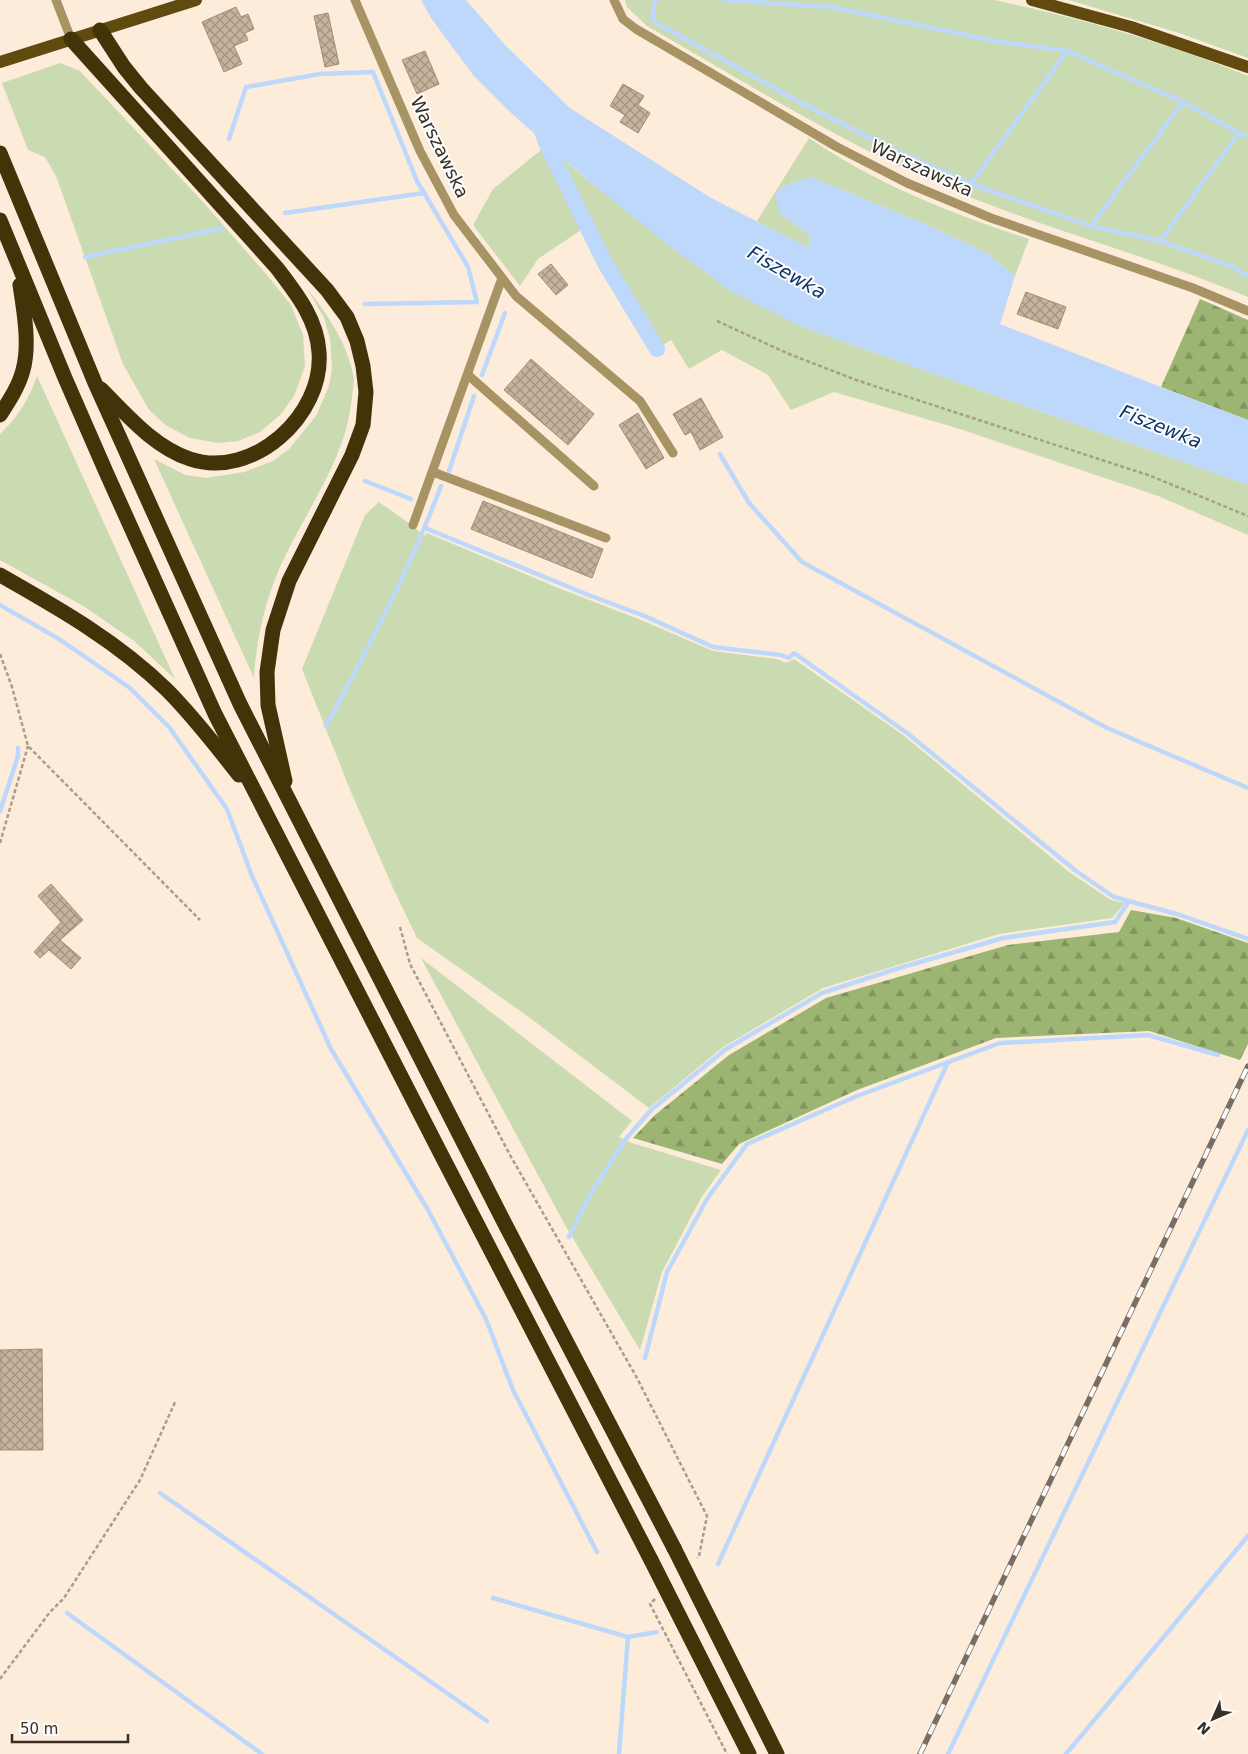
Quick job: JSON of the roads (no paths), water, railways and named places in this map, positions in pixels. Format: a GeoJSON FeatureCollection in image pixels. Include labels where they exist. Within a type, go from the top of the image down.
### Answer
{"type":"FeatureCollection","features":[{"type":"Feature","properties":{"kind":"highway"},"geometry":{"type":"LineString","coordinates":[[100,30],[124,67],[141,88],[327,290],[347,317],[357,341],[364,366],[366,392],[363,425],[352,455],[289,581],[273,630],[267,672],[268,705],[290,802]]}},
{"type":"Feature","properties":{"kind":"highway"},"geometry":{"type":"LineString","coordinates":[[71,39],[277,268],[297,293],[314,330],[319,352],[317,378],[308,403],[295,422],[279,438],[260,451],[235,461],[214,463],[192,460],[173,453],[142,430],[95,382]]}},
{"type":"Feature","properties":{"kind":"highway"},"geometry":{"type":"LineString","coordinates":[[3,160],[95,382],[240,704],[510,1233],[674,1548],[776,1754]]}},
{"type":"Feature","properties":{"kind":"highway"},"geometry":{"type":"LineString","coordinates":[[0,220],[106,472],[216,714],[749,1754]]}},
{"type":"Feature","properties":{"kind":"highway"},"geometry":{"type":"LineString","coordinates":[[0,415],[23,370],[26,340],[16,259]]}},
{"type":"Feature","properties":{"kind":"highway"},"geometry":{"type":"LineString","coordinates":[[0,575],[71,615],[136,662],[168,690],[259,799]]}},
{"type":"Feature","properties":{"kind":"main road"},"geometry":{"type":"LineString","coordinates":[[0,62],[196,0]]}},
{"type":"Feature","properties":{"kind":"main road"},"geometry":{"type":"LineString","coordinates":[[1032,0],[1131,27],[1248,67]]}},
{"type":"Feature","properties":{"kind":"lane"},"geometry":{"type":"LineString","coordinates":[[56,0],[71,39]]}},
{"type":"Feature","properties":{"kind":"lane","name":"Warszawska"},"geometry":{"type":"LineString","coordinates":[[355,0],[420,151],[454,215],[516,296],[640,401],[673,452]]}},
{"type":"Feature","properties":{"kind":"lane","name":"Warszawska"},"geometry":{"type":"LineString","coordinates":[[614,0],[623,19],[636,29],[838,147],[907,183],[991,218],[1184,285],[1248,312]]}},
{"type":"Feature","properties":{"kind":"lane"},"geometry":{"type":"LineString","coordinates":[[413,525],[502,278]]}},
{"type":"Feature","properties":{"kind":"lane"},"geometry":{"type":"LineString","coordinates":[[468,375],[594,486]]}},
{"type":"Feature","properties":{"kind":"lane"},"geometry":{"type":"LineString","coordinates":[[432,472],[606,538]]}},
{"type":"Feature","properties":{"kind":"water","name":"Fiszewka"},"geometry":{"type":"Polygon","coordinates":[[[421,0],[466,0],[506,46],[570,108],[711,198],[809,248],[810,235],[780,214],[775,193],[788,184],[811,177],[930,226],[990,255],[1015,276],[1000,324],[1248,420],[1248,485],[802,327],[732,292],[671,247],[592,184],[510,112],[473,75],[431,18],[421,0]]]}},
{"type":"Feature","properties":{"kind":"waterway"},"geometry":{"type":"LineString","coordinates":[[657,0],[653,5],[653,21],[794,99],[880,143],[971,184],[1091,226],[1160,241],[1231,266],[1248,276]]}},
{"type":"Feature","properties":{"kind":"waterway"},"geometry":{"type":"LineString","coordinates":[[724,0],[831,7],[995,41],[1067,51],[1183,102],[1239,133],[1248,136]]}},
{"type":"Feature","properties":{"kind":"waterway"},"geometry":{"type":"LineString","coordinates":[[971,184],[1067,51]]}},
{"type":"Feature","properties":{"kind":"waterway"},"geometry":{"type":"LineString","coordinates":[[229,139],[246,87],[320,74],[373,72],[417,181],[468,267],[477,302],[365,304]]}},
{"type":"Feature","properties":{"kind":"waterway"},"geometry":{"type":"LineString","coordinates":[[1091,226],[1183,102]]}},
{"type":"Feature","properties":{"kind":"waterway"},"geometry":{"type":"LineString","coordinates":[[540,125],[547,145],[605,263],[657,349]]}},
{"type":"Feature","properties":{"kind":"waterway"},"geometry":{"type":"LineString","coordinates":[[1160,241],[1239,133]]}},
{"type":"Feature","properties":{"kind":"waterway"},"geometry":{"type":"LineString","coordinates":[[285,213],[424,193]]}},
{"type":"Feature","properties":{"kind":"waterway"},"geometry":{"type":"LineString","coordinates":[[85,257],[223,228]]}},
{"type":"Feature","properties":{"kind":"waterway"},"geometry":{"type":"LineString","coordinates":[[482,375],[505,313]]}},
{"type":"Feature","properties":{"kind":"waterway"},"geometry":{"type":"LineString","coordinates":[[449,471],[474,396]]}},
{"type":"Feature","properties":{"kind":"waterway"},"geometry":{"type":"LineString","coordinates":[[720,454],[749,503],[802,562],[1107,728],[1248,788]]}},
{"type":"Feature","properties":{"kind":"waterway"},"geometry":{"type":"LineString","coordinates":[[365,481],[411,499]]}},
{"type":"Feature","properties":{"kind":"waterway"},"geometry":{"type":"LineString","coordinates":[[326,726],[373,638],[402,578],[441,486]]}},
{"type":"Feature","properties":{"kind":"waterway"},"geometry":{"type":"LineString","coordinates":[[425,528],[647,617],[713,647],[781,655],[789,658],[794,653],[907,733],[1076,871],[1114,897],[1180,915],[1248,939]]}},
{"type":"Feature","properties":{"kind":"waterway"},"geometry":{"type":"LineString","coordinates":[[0,605],[59,639],[130,688],[169,727],[227,809],[252,876],[331,1049],[428,1210],[486,1319],[513,1390],[597,1552]]}},
{"type":"Feature","properties":{"kind":"waterway"},"geometry":{"type":"LineString","coordinates":[[0,811],[18,756],[18,748]]}},
{"type":"Feature","properties":{"kind":"waterway"},"geometry":{"type":"LineString","coordinates":[[569,1237],[590,1195],[625,1140],[651,1110],[726,1049],[822,993],[1003,938],[1115,922],[1129,901]]}},
{"type":"Feature","properties":{"kind":"waterway"},"geometry":{"type":"LineString","coordinates":[[645,1358],[667,1272],[707,1199],[747,1144],[857,1096],[1000,1043],[1148,1035],[1218,1055]]}},
{"type":"Feature","properties":{"kind":"waterway"},"geometry":{"type":"LineString","coordinates":[[718,1564],[948,1062]]}},
{"type":"Feature","properties":{"kind":"waterway"},"geometry":{"type":"LineString","coordinates":[[948,1754],[1248,1130]]}},
{"type":"Feature","properties":{"kind":"waterway"},"geometry":{"type":"LineString","coordinates":[[160,1493],[487,1721]]}},
{"type":"Feature","properties":{"kind":"waterway"},"geometry":{"type":"LineString","coordinates":[[1066,1754],[1248,1536]]}},
{"type":"Feature","properties":{"kind":"waterway"},"geometry":{"type":"LineString","coordinates":[[493,1598],[628,1637],[657,1632]]}},
{"type":"Feature","properties":{"kind":"waterway"},"geometry":{"type":"LineString","coordinates":[[67,1613],[262,1754]]}},
{"type":"Feature","properties":{"kind":"waterway"},"geometry":{"type":"LineString","coordinates":[[619,1754],[628,1637]]}},
{"type":"Feature","properties":{"kind":"railway"},"geometry":{"type":"LineString","coordinates":[[920,1754],[1248,1066]]}}]}
